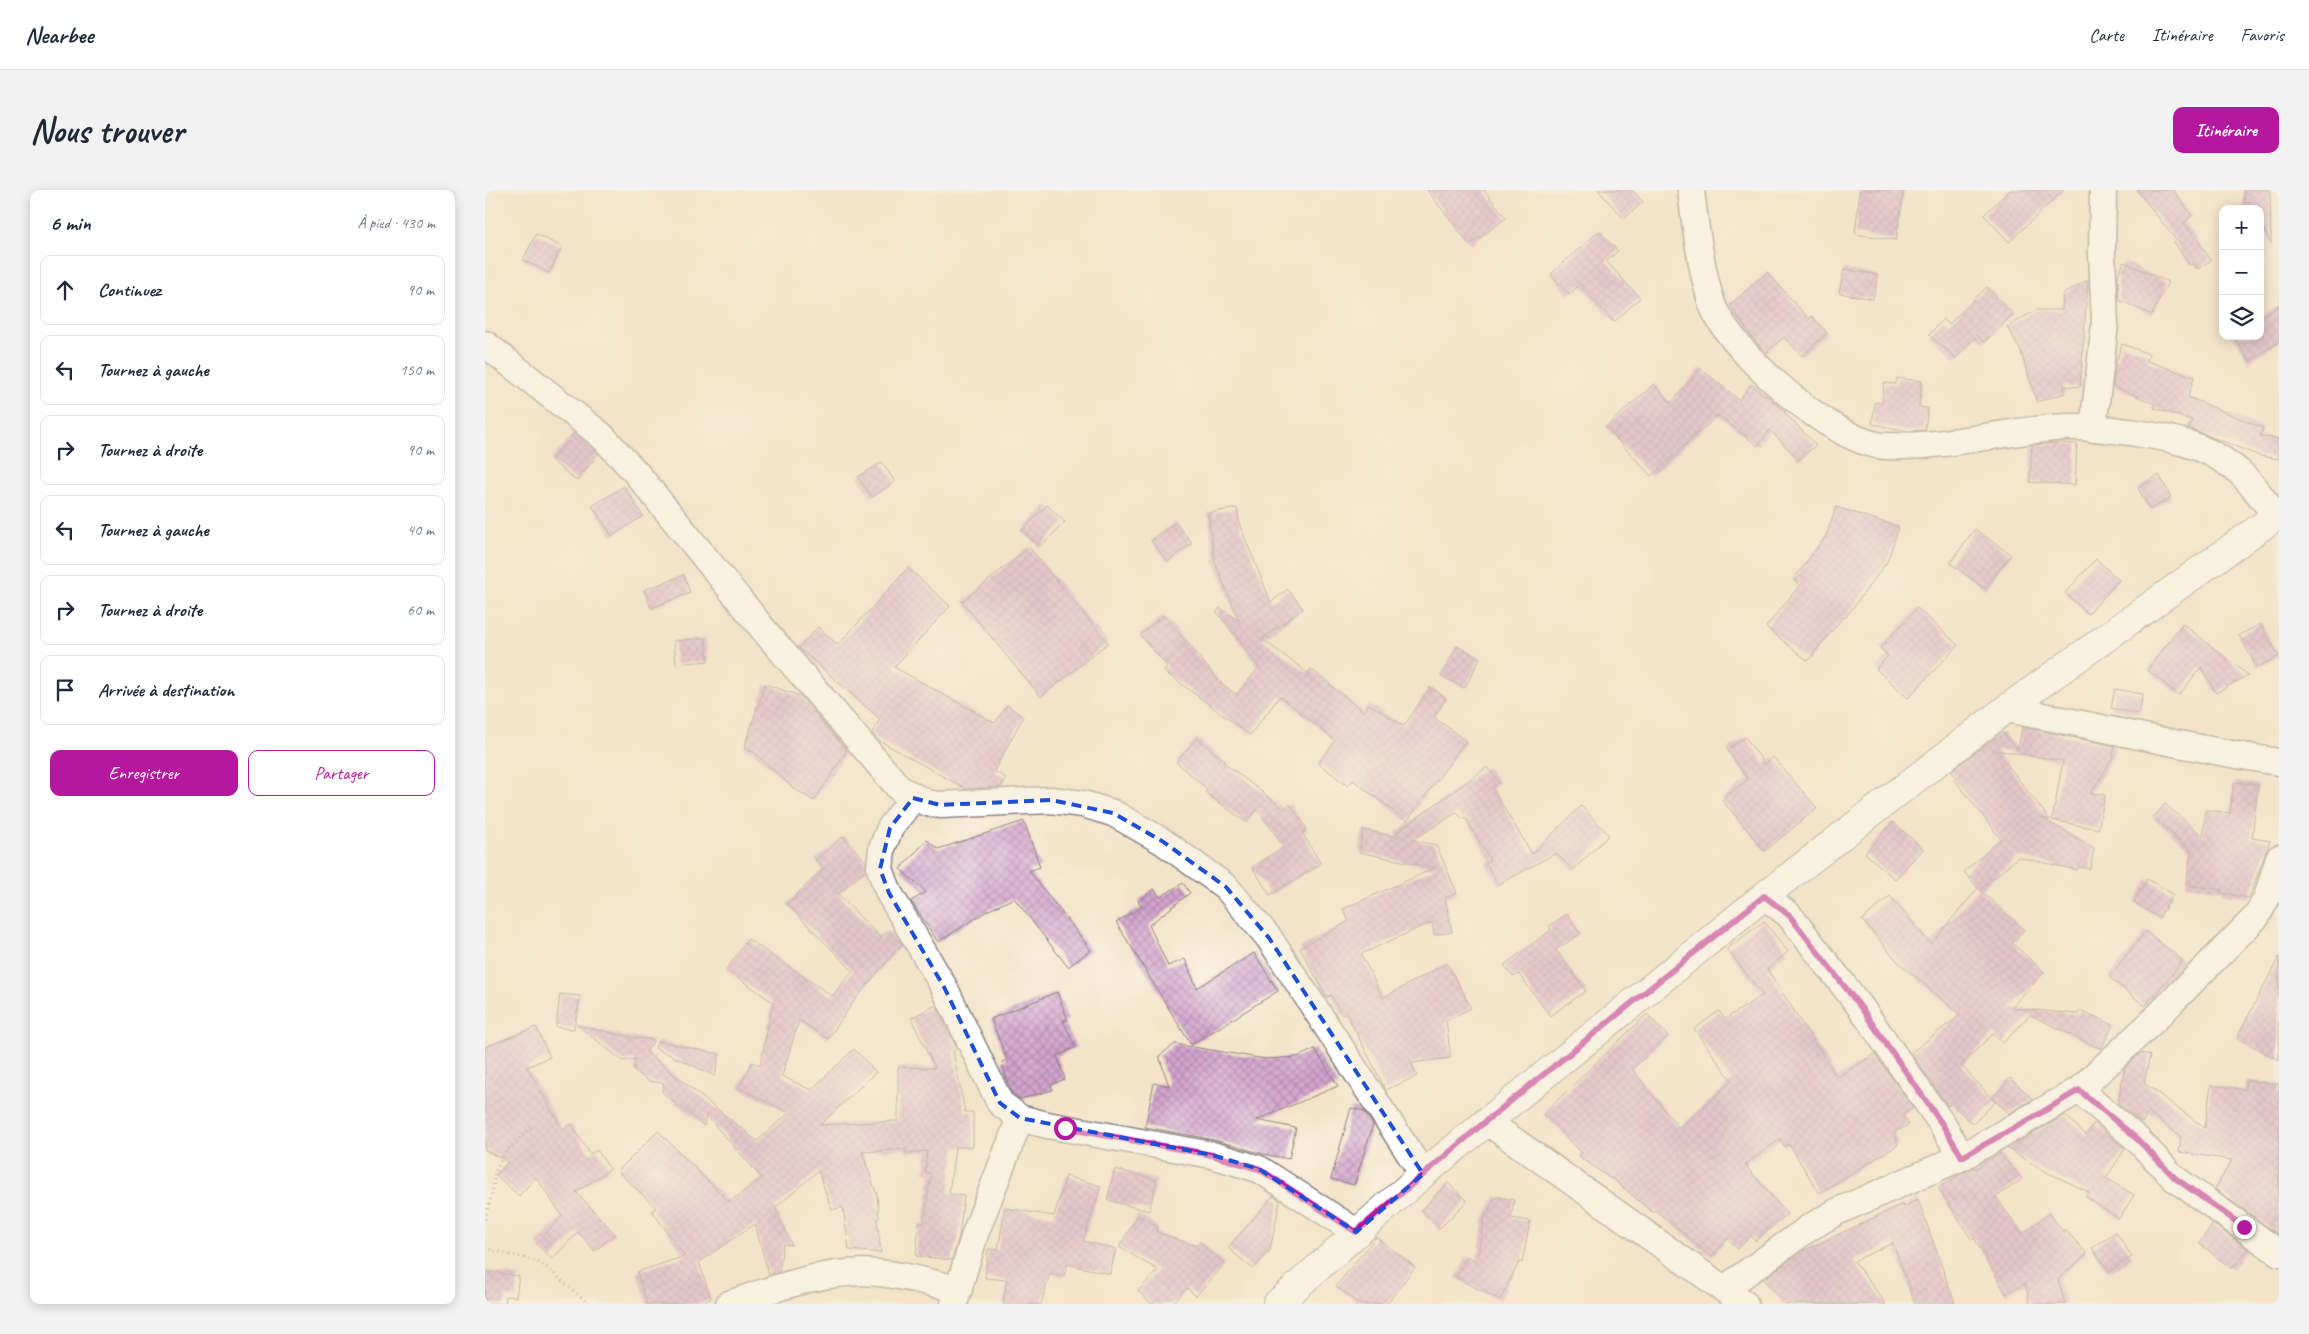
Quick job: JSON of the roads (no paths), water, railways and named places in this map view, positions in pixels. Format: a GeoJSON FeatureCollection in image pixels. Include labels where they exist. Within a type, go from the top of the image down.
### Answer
{"type":"FeatureCollection","features":[{"type":"Feature","properties":{"kind":"street"},"geometry":{"type":"LineString","coordinates":[[1277,1304],[1356,1232],[1486,1121],[1764,896],[2006,709],[2278,515],[2235,468],[2201,447],[2164,436],[2069,427],[1947,442],[1885,446],[1856,440],[1834,428],[1754,363],[1729,335],[1713,305],[1695,226],[1691,190]]}},
{"type":"Feature","properties":{"kind":"street"},"geometry":{"type":"LineString","coordinates":[[2093,429],[2105,324],[2102,254],[2103,190]]}},
{"type":"Feature","properties":{"kind":"street"},"geometry":{"type":"LineString","coordinates":[[485,344],[602,436],[637,474],[780,650],[900,789],[913,798],[927,804],[1051,800],[1083,804],[1113,813],[1162,841],[1226,887],[1269,938],[1423,1174]]}},
{"type":"Feature","properties":{"kind":"street"},"geometry":{"type":"LineString","coordinates":[[2006,709],[2125,732],[2195,749],[2279,762]]}},
{"type":"Feature","properties":{"kind":"street"},"geometry":{"type":"LineString","coordinates":[[913,798],[890,828],[882,848],[880,869],[889,893],[944,987],[1000,1103],[1020,1118],[1047,1125],[1212,1155],[1259,1169],[1356,1232]]}},
{"type":"Feature","properties":{"kind":"street"},"geometry":{"type":"LineString","coordinates":[[1724,1289],[1809,1228],[1836,1212],[1962,1157],[2079,1090],[2153,1022],[2257,916],[2267,897],[2279,858]]}},
{"type":"Feature","properties":{"kind":"street"},"geometry":{"type":"LineString","coordinates":[[1764,896],[1789,915],[1862,1009],[1942,1124],[1962,1157]]}},
{"type":"Feature","properties":{"kind":"street"},"geometry":{"type":"LineString","coordinates":[[2079,1090],[2137,1139],[2175,1178],[2279,1253]]}},
{"type":"Feature","properties":{"kind":"street"},"geometry":{"type":"LineString","coordinates":[[729,1304],[797,1282],[848,1273],[886,1274],[956,1297],[975,1234],[1020,1118]]}},
{"type":"Feature","properties":{"kind":"street"},"geometry":{"type":"LineString","coordinates":[[1486,1121],[1745,1304]]}}]}
